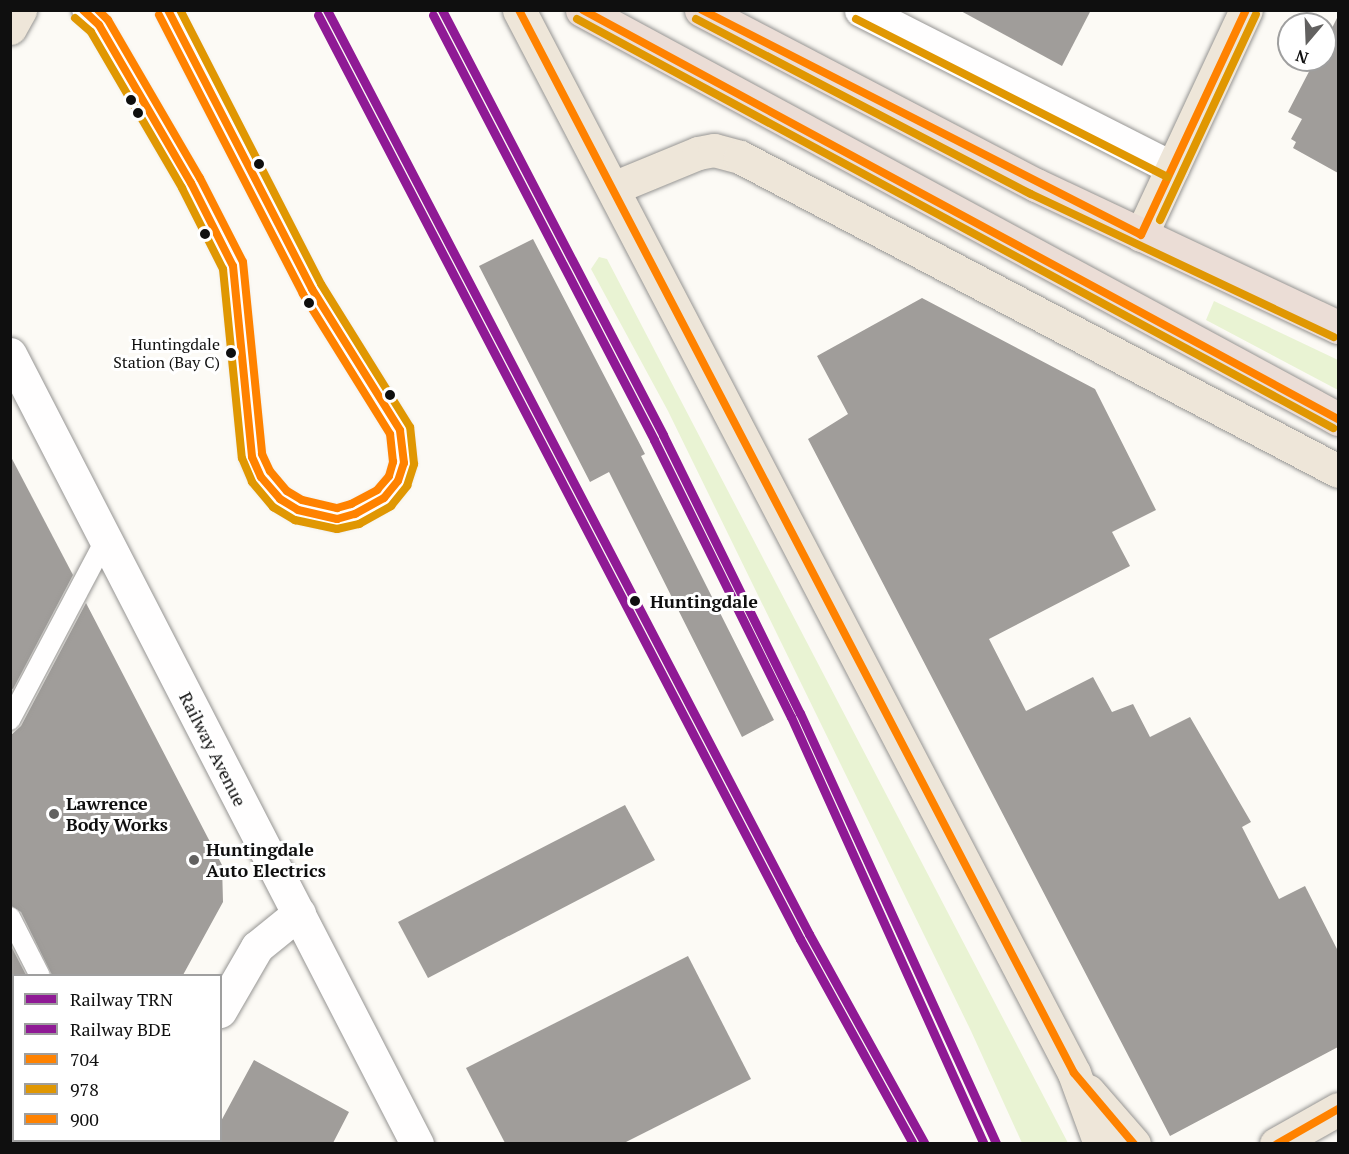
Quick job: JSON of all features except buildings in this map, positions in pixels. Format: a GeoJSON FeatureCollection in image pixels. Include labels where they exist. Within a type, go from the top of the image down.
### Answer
{"type":"FeatureCollection","features":[{"type":"Feature","properties":{"kind":"highway"},"geometry":{"type":"LineString","coordinates":[[582,10],[1187,334],[1338,418]]}},
{"type":"Feature","properties":{"kind":"highway"},"geometry":{"type":"LineString","coordinates":[[701,10],[1036,184],[1338,327]]}},
{"type":"Feature","properties":{"kind":"main road"},"geometry":{"type":"LineString","coordinates":[[10,28],[20,10]]}},
{"type":"Feature","properties":{"kind":"main road"},"geometry":{"type":"LineString","coordinates":[[519,10],[1074,1073],[1100,1143]]}},
{"type":"Feature","properties":{"kind":"main road"},"geometry":{"type":"LineString","coordinates":[[1141,235],[1246,10]]}},
{"type":"Feature","properties":{"kind":"main road"},"geometry":{"type":"LineString","coordinates":[[613,188],[698,153],[714,150],[740,157],[1338,471]]}},
{"type":"Feature","properties":{"kind":"main road"},"geometry":{"type":"LineString","coordinates":[[1074,1073],[1134,1143]]}},
{"type":"Feature","properties":{"kind":"main road"},"geometry":{"type":"LineString","coordinates":[[1276,1143],[1338,1109]]}},
{"type":"Feature","properties":{"kind":"street"},"geometry":{"type":"LineString","coordinates":[[861,10],[1172,168]]}},
{"type":"Feature","properties":{"kind":"street","name":"Railway Avenue"},"geometry":{"type":"LineString","coordinates":[[10,354],[107,537],[417,1143]]}},
{"type":"Feature","properties":{"kind":"street"},"geometry":{"type":"LineString","coordinates":[[222,1008],[257,947],[299,913]]}},
{"type":"Feature","properties":{"kind":"lane"},"geometry":{"type":"LineString","coordinates":[[82,10],[99,25],[196,193],[233,266],[252,457],[261,477],[280,499],[298,510],[337,519],[355,514],[384,498],[398,481],[404,463],[400,430],[312,289],[168,10]]}},
{"type":"Feature","properties":{"kind":"lane"},"geometry":{"type":"LineString","coordinates":[[10,720],[107,537]]}},
{"type":"Feature","properties":{"kind":"lane"},"geometry":{"type":"LineString","coordinates":[[10,917],[39,974]]}},
{"type":"Feature","properties":{"kind":"green space"},"geometry":{"type":"Polygon","coordinates":[[[599,257],[607,259],[1068,1143],[1022,1143],[971,1031],[668,411],[591,269],[599,257]]]}},
{"type":"Feature","properties":{"kind":"green space"},"geometry":{"type":"Polygon","coordinates":[[[1214,301],[1338,360],[1338,390],[1206,320],[1214,301]]]}},
{"type":"Feature","properties":{"kind":"rail line","name":"TRN"},"geometry":{"type":"LineString","coordinates":[[327,10],[809,934],[925,1144]]}},
{"type":"Feature","properties":{"kind":"rail line","name":"TRN"},"geometry":{"type":"LineString","coordinates":[[442,10],[663,435],[800,713],[996,1144]]}},
{"type":"Feature","properties":{"kind":"rail line","name":"BDE"},"geometry":{"type":"LineString","coordinates":[[318,15],[800,939],[913,1144]]}},
{"type":"Feature","properties":{"kind":"rail line","name":"BDE"},"geometry":{"type":"LineString","coordinates":[[433,15],[654,440],[791,717],[984,1144]]}},
{"type":"Feature","properties":{"kind":"transit line","name":"704"},"geometry":{"type":"LineString","coordinates":[[83,10],[99,25],[191,183],[233,266],[252,457],[261,477],[280,499],[298,510],[337,519],[355,514],[384,498],[398,481],[404,463],[400,430],[312,289],[168,10]]}},
{"type":"Feature","properties":{"kind":"transit line","name":"900"},"geometry":{"type":"LineString","coordinates":[[98,10],[108,20],[200,178],[243,262],[262,454],[270,471],[287,491],[302,500],[337,508],[351,504],[377,490],[389,476],[393,462],[390,434],[303,294],[159,15]]}},
{"type":"Feature","properties":{"kind":"transit line","name":"978"},"geometry":{"type":"LineString","coordinates":[[75,18],[91,32],[182,188],[223,269],[242,458],[252,482],[273,507],[295,520],[337,529],[359,524],[391,506],[407,486],[414,464],[410,427],[321,284],[180,10]]}},
{"type":"Feature","properties":{"kind":"transit line","name":"704"},"geometry":{"type":"LineString","coordinates":[[519,10],[1074,1073],[1134,1144]]}},
{"type":"Feature","properties":{"kind":"transit line","name":"704"},"geometry":{"type":"LineString","coordinates":[[583,10],[1338,419]]}},
{"type":"Feature","properties":{"kind":"transit line","name":"704"},"geometry":{"type":"LineString","coordinates":[[702,10],[1141,235],[1246,10]]}},
{"type":"Feature","properties":{"kind":"transit line","name":"978"},"geometry":{"type":"LineString","coordinates":[[1160,220],[1256,14]]}},
{"type":"Feature","properties":{"kind":"transit line","name":"978"},"geometry":{"type":"LineString","coordinates":[[577,19],[1333,428]]}},
{"type":"Feature","properties":{"kind":"transit line","name":"978"},"geometry":{"type":"LineString","coordinates":[[696,19],[1031,194],[1334,337]]}},
{"type":"Feature","properties":{"kind":"transit line","name":"978"},"geometry":{"type":"LineString","coordinates":[[856,19],[1167,177]]}},
{"type":"Feature","properties":{"kind":"transit line","name":"704"},"geometry":{"type":"LineString","coordinates":[[1277,1144],[1338,1109]]}},
{"type":"Feature","properties":{"kind":"place","name":"Huntingdale Station (Bay C)"},"geometry":{"type":"Point","coordinates":[231,353]}},
{"type":"Feature","properties":{"kind":"place","name":"Huntingdale"},"geometry":{"type":"Point","coordinates":[635,601]}},
{"type":"Feature","properties":{"kind":"place","name":"Lawrence Body Works"},"geometry":{"type":"Point","coordinates":[54,814]}},
{"type":"Feature","properties":{"kind":"place","name":"Huntingdale Auto Electrics"},"geometry":{"type":"Point","coordinates":[194,860]}}]}
